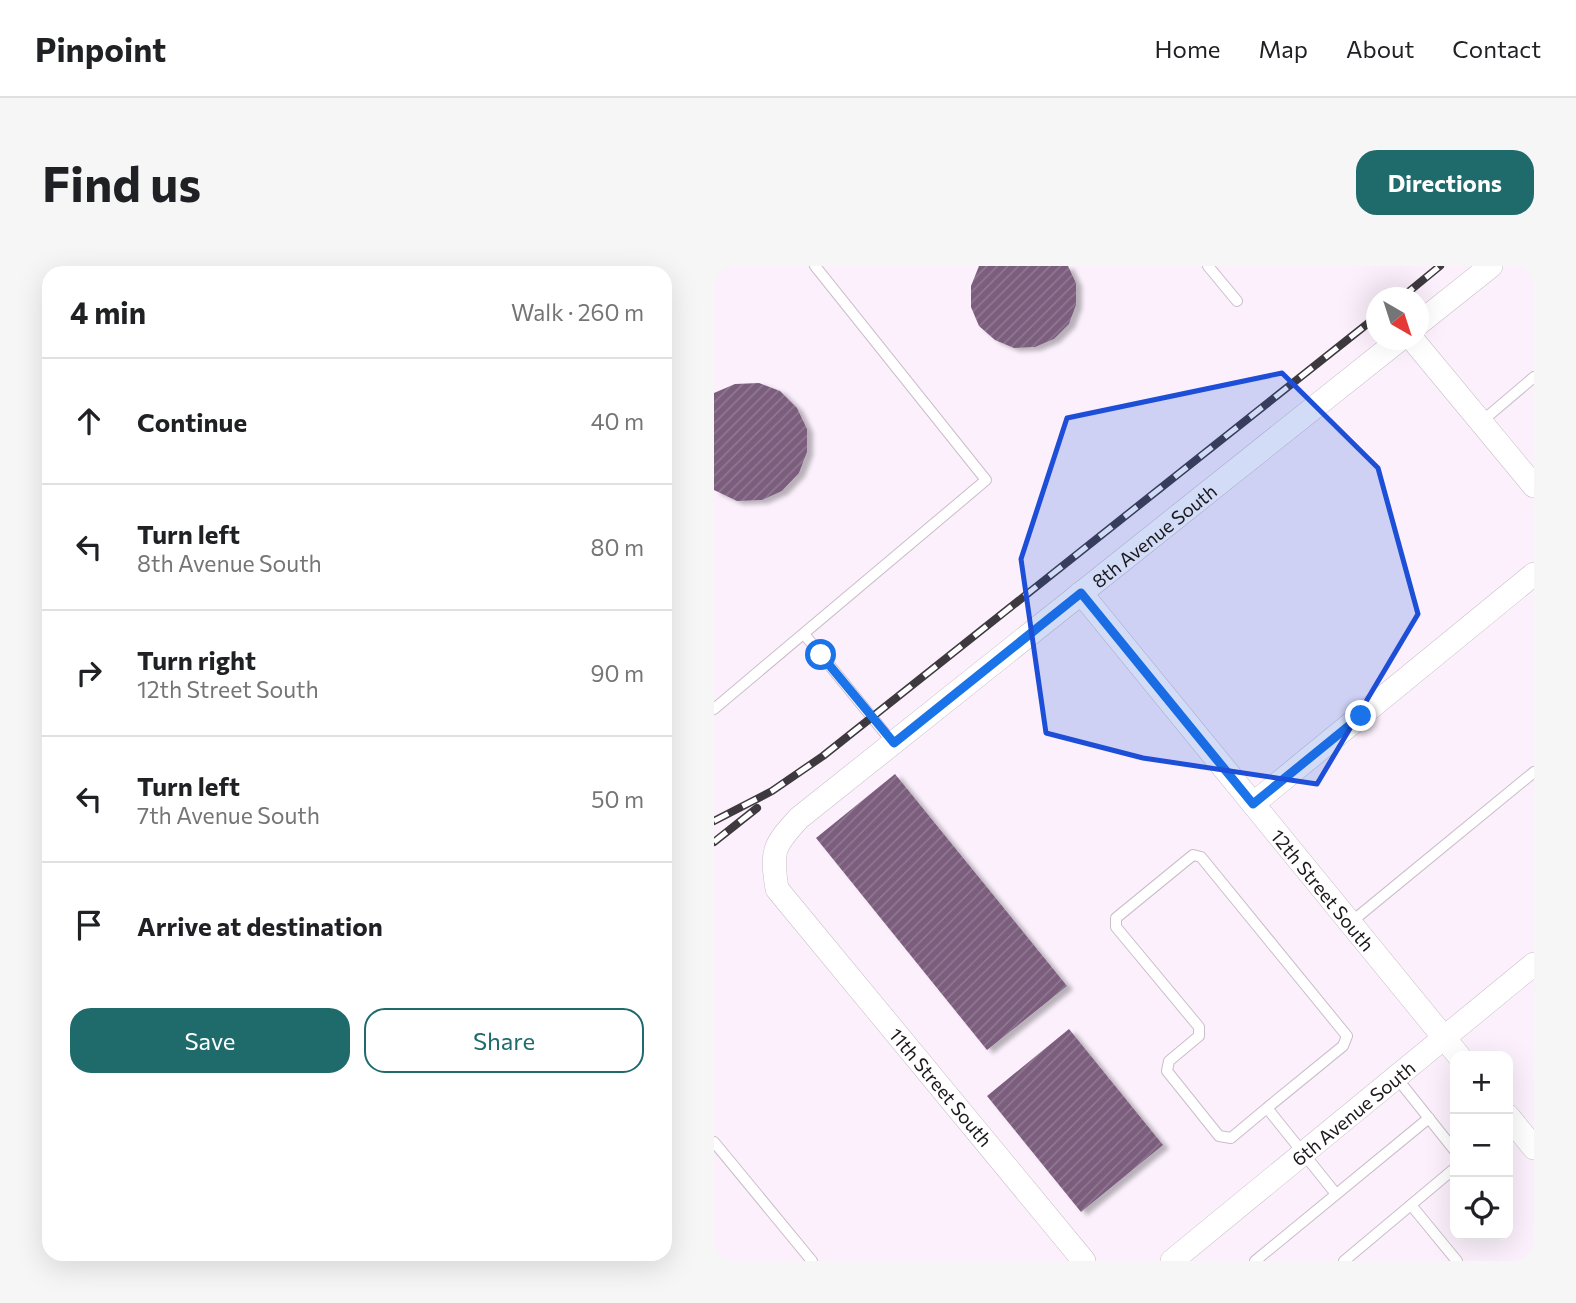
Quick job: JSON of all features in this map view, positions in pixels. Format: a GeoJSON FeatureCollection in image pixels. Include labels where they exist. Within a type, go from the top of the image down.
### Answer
{"type":"FeatureCollection","features":[{"type":"Feature","properties":{"kind":"street"},"geometry":{"type":"LineString","coordinates":[[1429,316],[1490,266]]}},
{"type":"Feature","properties":{"kind":"street","name":"8th Avenue South"},"geometry":{"type":"LineString","coordinates":[[798,914],[777,889],[773,860],[776,842],[799,818],[1386,350]]}},
{"type":"Feature","properties":{"kind":"street"},"geometry":{"type":"LineString","coordinates":[[1421,350],[1534,486]]}},
{"type":"Feature","properties":{"kind":"street"},"geometry":{"type":"LineString","coordinates":[[1253,804],[1534,574]]}},
{"type":"Feature","properties":{"kind":"street","name":"12th Street South"},"geometry":{"type":"LineString","coordinates":[[1081,593],[1455,1051]]}},
{"type":"Feature","properties":{"kind":"street","name":"11th Street South"},"geometry":{"type":"LineString","coordinates":[[798,914],[1084,1261]]}},
{"type":"Feature","properties":{"kind":"street","name":"6th Avenue South"},"geometry":{"type":"LineString","coordinates":[[1179,1258],[1534,964]]}},
{"type":"Feature","properties":{"kind":"street"},"geometry":{"type":"LineString","coordinates":[[1513,1122],[1534,1148]]}},
{"type":"Feature","properties":{"kind":"lane"},"geometry":{"type":"LineString","coordinates":[[714,709],[986,480],[815,266]]}},
{"type":"Feature","properties":{"kind":"lane"},"geometry":{"type":"LineString","coordinates":[[1208,266],[1237,301]]}},
{"type":"Feature","properties":{"kind":"lane"},"geometry":{"type":"LineString","coordinates":[[1481,422],[1534,377]]}},
{"type":"Feature","properties":{"kind":"lane"},"geometry":{"type":"LineString","coordinates":[[804,634],[894,743]]}},
{"type":"Feature","properties":{"kind":"lane"},"geometry":{"type":"LineString","coordinates":[[1350,923],[1534,772]]}},
{"type":"Feature","properties":{"kind":"lane"},"geometry":{"type":"LineString","coordinates":[[1193,855],[1201,857],[1347,1036],[1343,1046],[1267,1108],[1231,1138],[1219,1136],[1167,1071],[1169,1061],[1199,1036],[1199,1027],[1116,927],[1115,918],[1193,855]]}},
{"type":"Feature","properties":{"kind":"lane"},"geometry":{"type":"LineString","coordinates":[[1396,1077],[1450,1145]]}},
{"type":"Feature","properties":{"kind":"lane"},"geometry":{"type":"LineString","coordinates":[[1267,1108],[1336,1194]]}},
{"type":"Feature","properties":{"kind":"lane"},"geometry":{"type":"LineString","coordinates":[[1255,1261],[1429,1118]]}},
{"type":"Feature","properties":{"kind":"lane"},"geometry":{"type":"LineString","coordinates":[[714,1142],[812,1261]]}},
{"type":"Feature","properties":{"kind":"lane"},"geometry":{"type":"LineString","coordinates":[[1343,1261],[1450,1172]]}},
{"type":"Feature","properties":{"kind":"lane"},"geometry":{"type":"LineString","coordinates":[[1411,1205],[1457,1261]]}},
{"type":"Feature","properties":{"kind":"highlighted area"},"geometry":{"type":"Polygon","coordinates":[[[1282,373],[1378,468],[1418,614],[1317,784],[1143,758],[1046,733],[1021,559],[1067,418],[1282,373]]]}},
{"type":"Feature","properties":{"kind":"building"},"geometry":{"type":"Polygon","coordinates":[[[979,266],[1068,266],[1076,283],[1076,305],[1069,324],[1054,339],[1035,347],[1014,348],[995,340],[979,326],[971,307],[971,286],[979,266]]]}},
{"type":"Feature","properties":{"kind":"building"},"geometry":{"type":"Polygon","coordinates":[[[759,383],[780,391],[797,408],[807,429],[807,452],[799,473],[782,491],[762,500],[737,501],[714,490],[714,393],[735,384],[759,383]]]}},
{"type":"Feature","properties":{"kind":"building"},"geometry":{"type":"Polygon","coordinates":[[[895,774],[1067,986],[987,1050],[816,838],[895,774]]]}},
{"type":"Feature","properties":{"kind":"building"},"geometry":{"type":"Polygon","coordinates":[[[1069,1029],[1163,1145],[1081,1212],[987,1096],[1069,1029]]]}},
{"type":"Feature","properties":{"kind":"railway"},"geometry":{"type":"LineString","coordinates":[[1414,287],[1440,266]]}},
{"type":"Feature","properties":{"kind":"railway"},"geometry":{"type":"LineString","coordinates":[[714,821],[772,791],[823,756],[1366,325]]}},
{"type":"Feature","properties":{"kind":"railway"},"geometry":{"type":"LineString","coordinates":[[714,842],[757,808]]}},
{"type":"Feature","properties":{"kind":"route"},"geometry":{"type":"LineString","coordinates":[[821,655],[894,743],[1081,593],[1253,804],[1361,716]]}}]}
